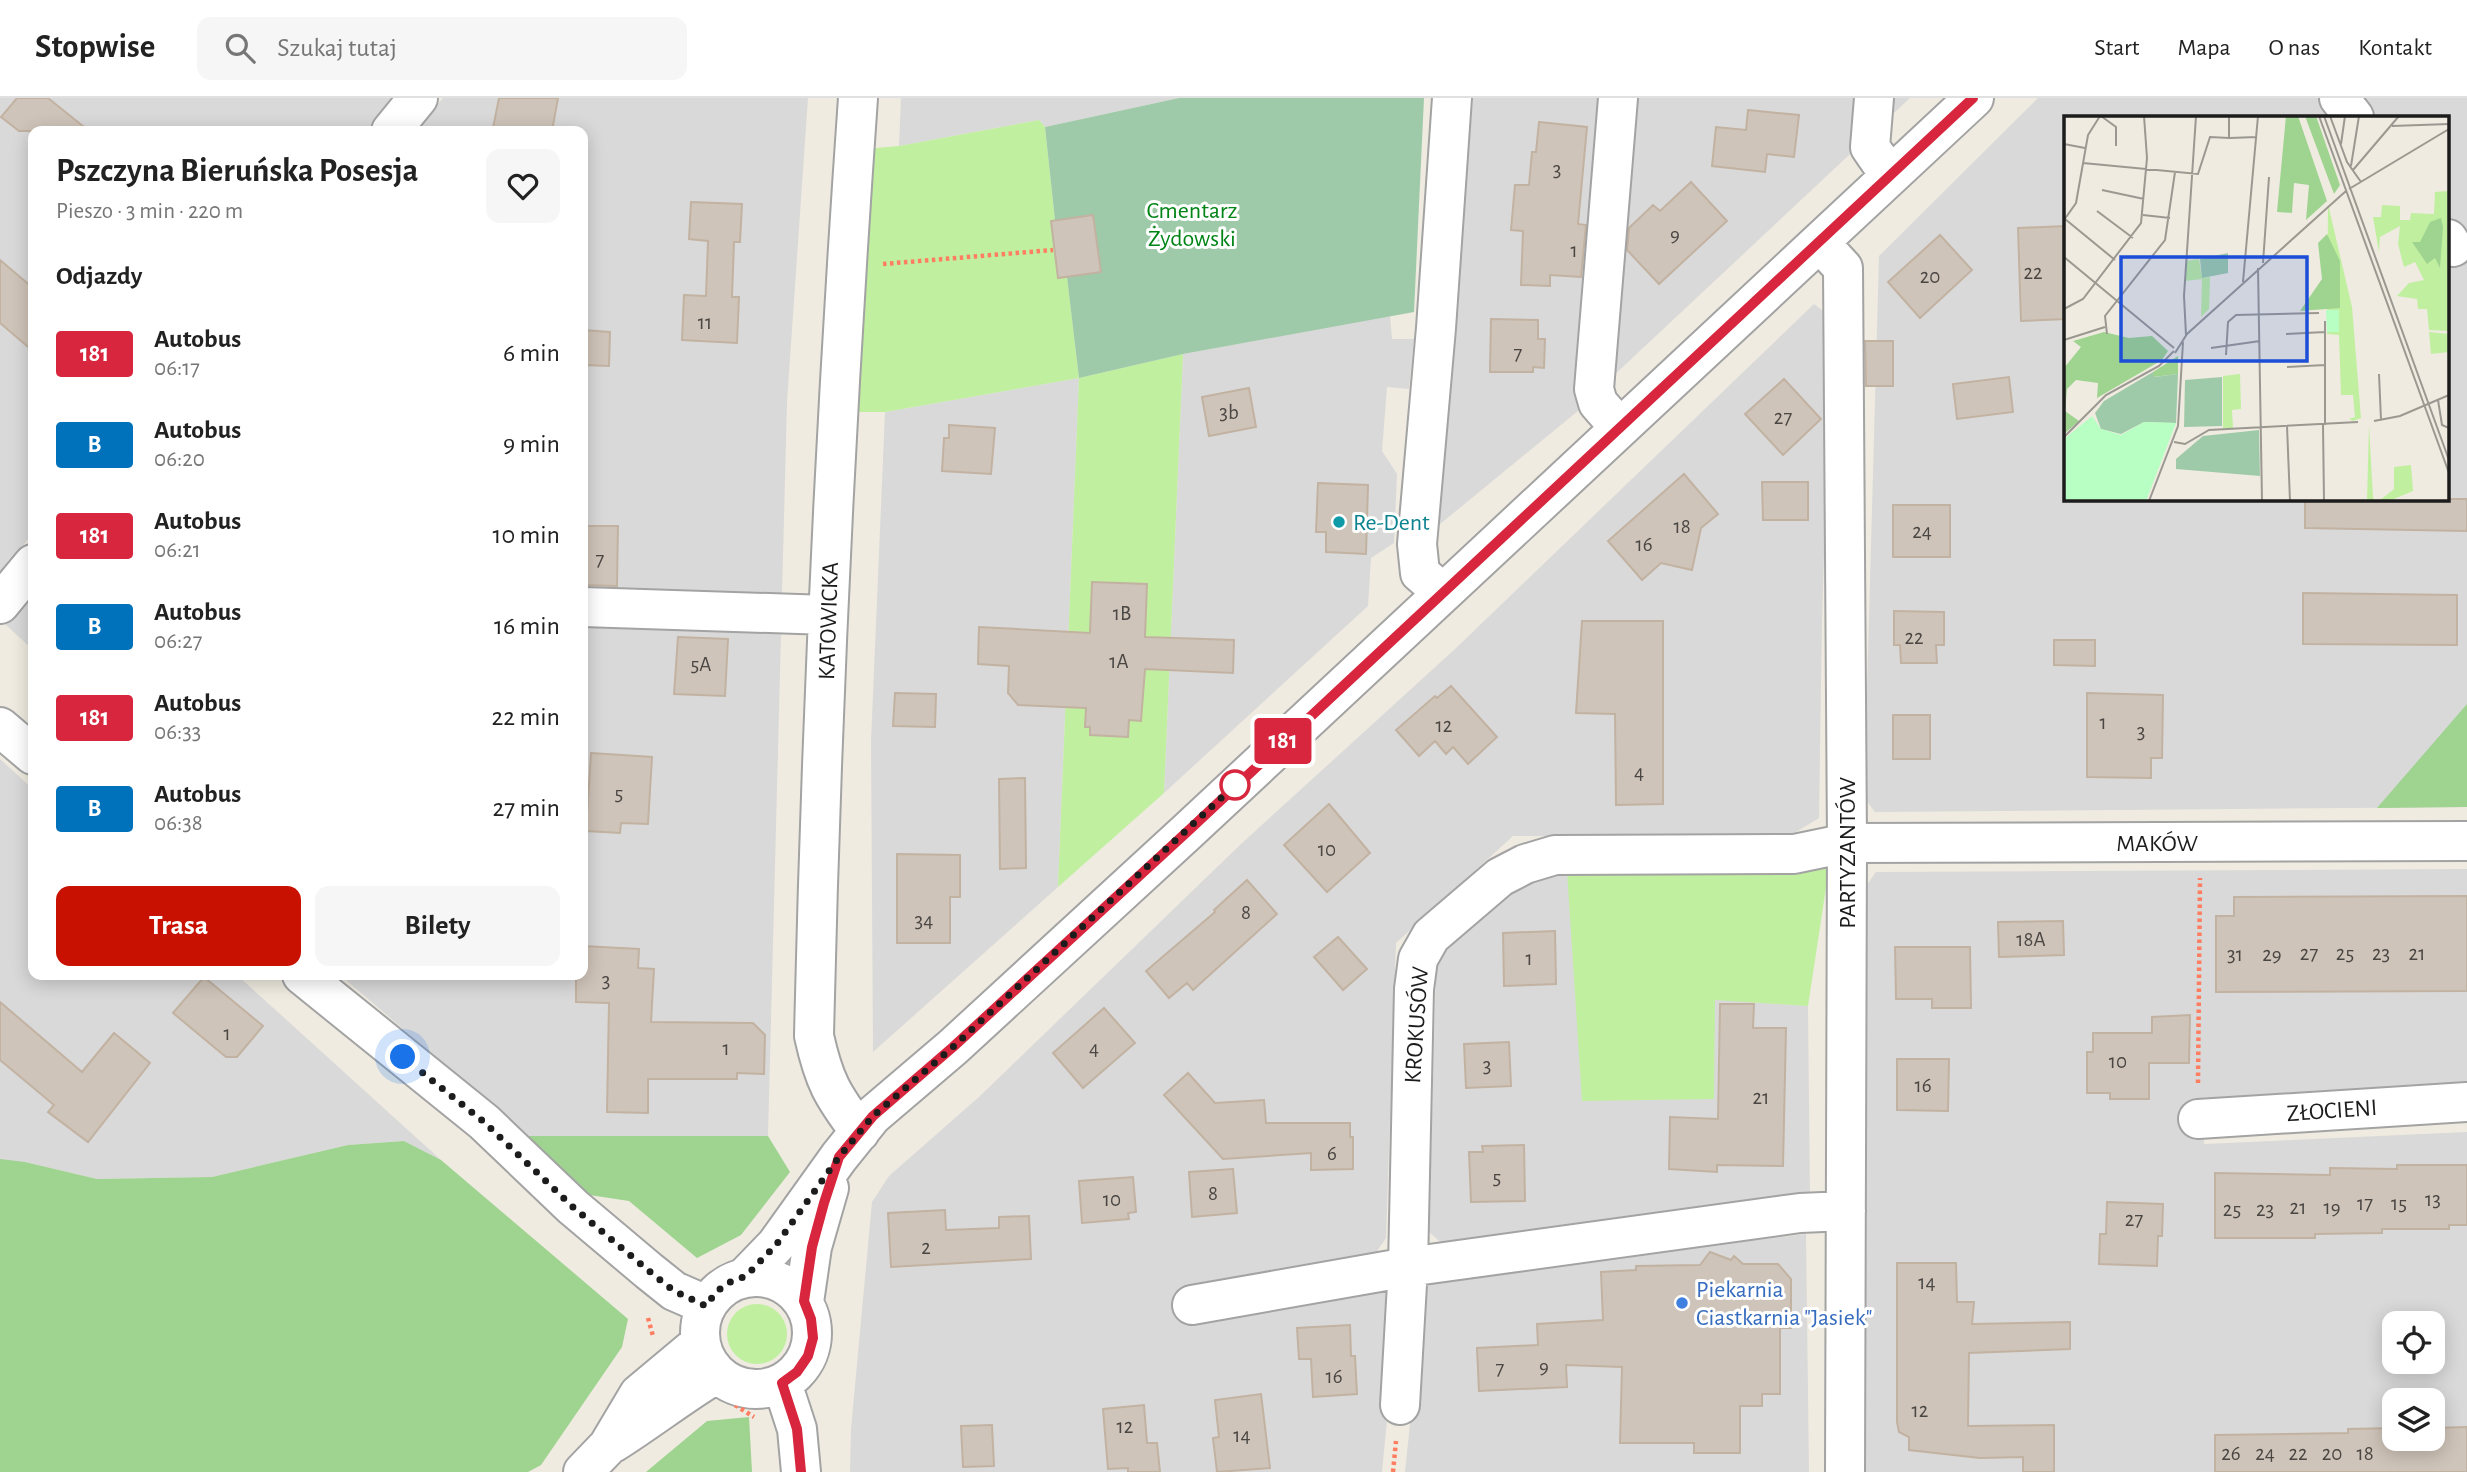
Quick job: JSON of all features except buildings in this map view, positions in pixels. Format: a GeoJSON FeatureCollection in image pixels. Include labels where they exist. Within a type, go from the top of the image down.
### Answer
{"type":"FeatureCollection","features":[{"type":"Feature","properties":{"kind":"street"},"geometry":{"type":"LineString","coordinates":[[395,126],[418,98]]}},
{"type":"Feature","properties":{"kind":"street","name":"KATOWICKA"},"geometry":{"type":"LineString","coordinates":[[850,1144],[836,1101],[822,1071],[814,1036],[828,615],[846,263],[858,98]]}},
{"type":"Feature","properties":{"kind":"street"},"geometry":{"type":"LineString","coordinates":[[1443,593],[1420,573],[1417,544],[1452,98]]}},
{"type":"Feature","properties":{"kind":"street"},"geometry":{"type":"LineString","coordinates":[[1618,98],[1594,389],[1598,403],[1619,427]]}},
{"type":"Feature","properties":{"kind":"street"},"geometry":{"type":"LineString","coordinates":[[1874,98],[1870,147],[1890,176]]}},
{"type":"Feature","properties":{"kind":"street"},"geometry":{"type":"LineString","coordinates":[[746,1276],[776,1245],[873,1116],[974,1028],[1973,98]]}},
{"type":"Feature","properties":{"kind":"street"},"geometry":{"type":"LineString","coordinates":[[2339,98],[2353,116]]}},
{"type":"Feature","properties":{"kind":"street","name":"PARTYZANTÓW"},"geometry":{"type":"LineString","coordinates":[[1820,243],[1843,268],[1847,843],[1844,1472]]}},
{"type":"Feature","properties":{"kind":"street"},"geometry":{"type":"LineString","coordinates":[[0,604],[28,570]]}},
{"type":"Feature","properties":{"kind":"street"},"geometry":{"type":"LineString","coordinates":[[588,607],[828,615]]}},
{"type":"Feature","properties":{"kind":"street"},"geometry":{"type":"LineString","coordinates":[[0,727],[28,751]]}},
{"type":"Feature","properties":{"kind":"street","name":"MAKÓW"},"geometry":{"type":"LineString","coordinates":[[1847,843],[2467,841]]}},
{"type":"Feature","properties":{"kind":"street","name":"KROKUSÓW"},"geometry":{"type":"LineString","coordinates":[[1400,1405],[1408,1267],[1414,989],[1418,959],[1431,936],[1500,877],[1525,864],[1555,855],[1794,854],[1847,843]]}},
{"type":"Feature","properties":{"kind":"street"},"geometry":{"type":"LineString","coordinates":[[308,980],[484,1122],[573,1207],[639,1263],[674,1291],[706,1306]]}},
{"type":"Feature","properties":{"kind":"street","name":"ZŁOCIENI"},"geometry":{"type":"LineString","coordinates":[[2198,1118],[2467,1102]]}},
{"type":"Feature","properties":{"kind":"street"},"geometry":{"type":"LineString","coordinates":[[804,1301],[812,1247],[850,1144]]}},
{"type":"Feature","properties":{"kind":"street"},"geometry":{"type":"LineString","coordinates":[[1192,1305],[1408,1267],[1800,1213],[1846,1211]]}},
{"type":"Feature","properties":{"kind":"street"},"geometry":{"type":"LineString","coordinates":[[746,1276],[768,1277],[788,1286],[804,1301],[811,1319],[813,1338],[808,1356],[797,1372],[782,1383],[765,1389],[748,1389],[731,1384],[715,1373],[700,1321],[716,1292],[730,1282],[746,1276]]}},
{"type":"Feature","properties":{"kind":"street"},"geometry":{"type":"LineString","coordinates":[[596,1459],[639,1394],[652,1382],[715,1373]]}},
{"type":"Feature","properties":{"kind":"street"},"geometry":{"type":"LineString","coordinates":[[596,1459],[715,1373]]}},
{"type":"Feature","properties":{"kind":"street"},"geometry":{"type":"LineString","coordinates":[[782,1383],[797,1429],[802,1472]]}},
{"type":"Feature","properties":{"kind":"path"},"geometry":{"type":"LineString","coordinates":[[846,263],[871,264],[1053,250]]}},
{"type":"Feature","properties":{"kind":"path"},"geometry":{"type":"LineString","coordinates":[[2198,1118],[2200,843]]}},
{"type":"Feature","properties":{"kind":"path"},"geometry":{"type":"LineString","coordinates":[[645,1311],[654,1332],[642,1368],[652,1382]]}},
{"type":"Feature","properties":{"kind":"path"},"geometry":{"type":"LineString","coordinates":[[715,1373],[755,1418],[765,1435],[797,1429]]}},
{"type":"Feature","properties":{"kind":"shaded area"},"geometry":{"type":"Polygon","coordinates":[[[0,98],[393,98],[370,126],[28,126],[28,539],[0,574],[0,98]]]}},
{"type":"Feature","properties":{"kind":"shaded area"},"geometry":{"type":"Polygon","coordinates":[[[443,98],[808,98],[787,402],[768,1136],[528,1136],[346,980],[588,980],[588,126],[419,126],[443,98]]]}},
{"type":"Feature","properties":{"kind":"shaded area"},"geometry":{"type":"Polygon","coordinates":[[[901,98],[1179,98],[1045,127],[1039,120],[899,146],[901,98]]]}},
{"type":"Feature","properties":{"kind":"shaded area"},"geometry":{"type":"Polygon","coordinates":[[[1473,98],[1606,98],[1584,406],[1439,525],[1473,98]]]}},
{"type":"Feature","properties":{"kind":"shaded area"},"geometry":{"type":"Polygon","coordinates":[[[1637,98],[1910,98],[1611,378],[1637,98]]]}},
{"type":"Feature","properties":{"kind":"shaded area"},"geometry":{"type":"Polygon","coordinates":[[[2038,98],[2467,98],[2467,807],[1875,812],[1864,798],[1879,256],[2038,98]]]}},
{"type":"Feature","properties":{"kind":"shaded area"},"geometry":{"type":"Polygon","coordinates":[[[1814,304],[1831,317],[1819,818],[1788,837],[1513,836],[1396,943],[1386,1238],[1369,1263],[1400,1285],[1382,1472],[850,1472],[851,1429],[872,1202],[889,1176],[980,1096],[1241,844],[1455,649],[1814,304]]]}},
{"type":"Feature","properties":{"kind":"shaded area"},"geometry":{"type":"Polygon","coordinates":[[[1390,315],[1392,339],[1414,339],[1409,389],[1387,387],[1382,451],[1397,474],[1394,543],[1371,558],[1368,606],[1164,793],[1183,354],[1390,315]]]}},
{"type":"Feature","properties":{"kind":"shaded area"},"geometry":{"type":"Polygon","coordinates":[[[1079,378],[1058,887],[873,1052],[871,741],[885,412],[1079,378]]]}},
{"type":"Feature","properties":{"kind":"shaded area"},"geometry":{"type":"Polygon","coordinates":[[[28,596],[28,645],[5,624],[28,596]]]}},
{"type":"Feature","properties":{"kind":"shaded area"},"geometry":{"type":"Polygon","coordinates":[[[0,759],[28,784],[28,980],[243,980],[441,1160],[404,1141],[348,1145],[212,1177],[97,1179],[25,1162],[0,1160],[0,759]]]}},
{"type":"Feature","properties":{"kind":"shaded area"},"geometry":{"type":"Polygon","coordinates":[[[2467,869],[2467,1086],[2202,1098],[2204,1144],[2467,1132],[2467,1472],[1863,1472],[1863,890],[1876,872],[2467,869]]]}},
{"type":"Feature","properties":{"kind":"shaded area"},"geometry":{"type":"Polygon","coordinates":[[[1567,871],[1715,999],[1808,1006],[1810,1201],[1446,1247],[1429,1232],[1436,967],[1442,951],[1527,878],[1567,871]]]}},
{"type":"Feature","properties":{"kind":"shaded area"},"geometry":{"type":"Polygon","coordinates":[[[1806,1234],[1809,1472],[1405,1472],[1425,1280],[1806,1234]]]}},
{"type":"Feature","properties":{"kind":"green space","name":"Cmentarz Żydowski"},"geometry":{"type":"Polygon","coordinates":[[[1179,98],[1424,98],[1414,312],[1183,354],[1079,378],[1067,277],[1058,278],[1045,127],[1179,98]]]}},
{"type":"Feature","properties":{"kind":"green space"},"geometry":{"type":"Polygon","coordinates":[[[1039,120],[1045,127],[1055,220],[1052,221],[1067,276],[1079,378],[885,412],[850,412],[864,149],[899,146],[1039,120]]]}},
{"type":"Feature","properties":{"kind":"green space"},"geometry":{"type":"Polygon","coordinates":[[[1183,354],[1164,793],[1058,887],[1079,378],[1183,354]]]}},
{"type":"Feature","properties":{"kind":"green space"},"geometry":{"type":"Polygon","coordinates":[[[2467,704],[2467,807],[2377,808],[2467,704]]]}},
{"type":"Feature","properties":{"kind":"green space"},"geometry":{"type":"Polygon","coordinates":[[[1829,868],[1808,1006],[1715,1000],[1714,1099],[1582,1101],[1567,871],[1829,868]]]}},
{"type":"Feature","properties":{"kind":"green space"},"geometry":{"type":"Polygon","coordinates":[[[528,1136],[768,1136],[790,1172],[741,1235],[697,1258],[629,1201],[583,1194],[528,1136]]]}},
{"type":"Feature","properties":{"kind":"green space"},"geometry":{"type":"Polygon","coordinates":[[[404,1141],[441,1160],[628,1319],[622,1347],[541,1465],[528,1472],[0,1472],[0,1159],[25,1162],[97,1179],[212,1177],[348,1145],[404,1141]]]}},
{"type":"Feature","properties":{"kind":"green space"},"geometry":{"type":"Polygon","coordinates":[[[757,1304],[774,1309],[782,1317],[787,1334],[782,1351],[774,1359],[757,1364],[740,1359],[732,1351],[727,1334],[732,1317],[740,1309],[757,1304]]]}},
{"type":"Feature","properties":{"kind":"green space"},"geometry":{"type":"Polygon","coordinates":[[[749,1417],[752,1472],[646,1472],[707,1421],[749,1417]]]}},
{"type":"Feature","properties":{"kind":"bus line","name":"181"},"geometry":{"type":"LineString","coordinates":[[801,1472],[797,1429],[782,1383],[797,1372],[808,1356],[813,1338],[811,1319],[804,1301],[812,1247],[839,1157],[873,1116],[953,1047],[1188,831],[1973,98]]}},
{"type":"Feature","properties":{"kind":"place","name":"Re-Dent"},"geometry":{"type":"Point","coordinates":[1339,522]}},
{"type":"Feature","properties":{"kind":"place","name":"Piekarnia Ciastkarnia \"Jasiek\""},"geometry":{"type":"Point","coordinates":[1682,1303]}},
{"type":"Feature","properties":{"kind":"route"},"geometry":{"type":"LineString","coordinates":[[403,1057],[484,1122],[573,1207],[649,1271],[674,1291],[706,1306],[716,1292],[730,1282],[746,1276],[776,1245],[839,1157],[873,1116],[953,1047],[1235,785]]}}]}
